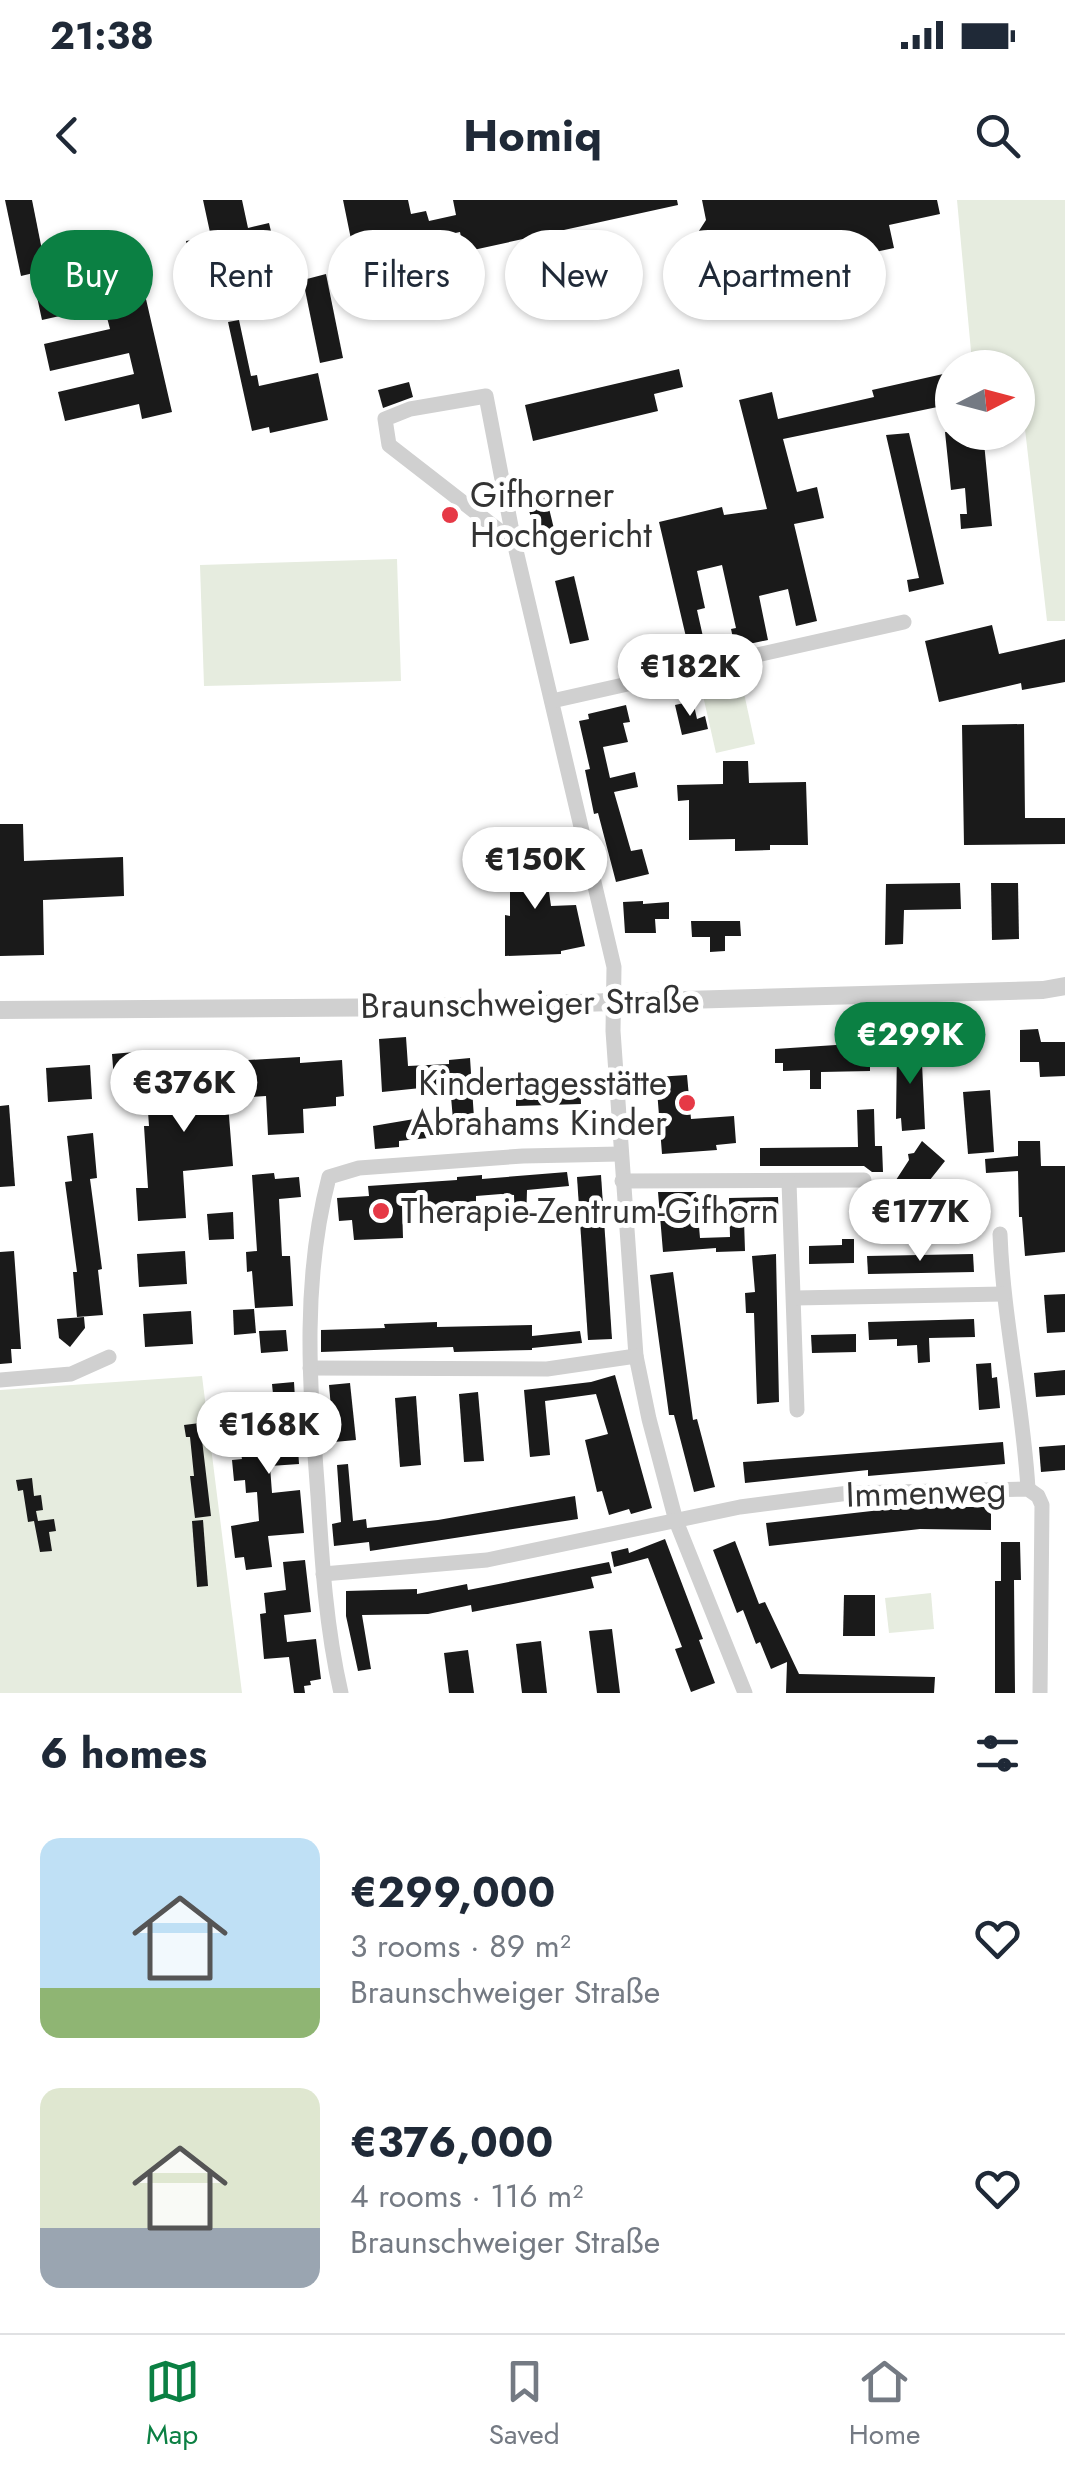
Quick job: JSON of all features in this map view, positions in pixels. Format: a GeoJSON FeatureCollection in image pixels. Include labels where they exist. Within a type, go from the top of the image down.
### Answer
{"type":"FeatureCollection","features":[{"type":"Feature","properties":{"kind":"street"},"geometry":{"type":"LineString","coordinates":[[514,542],[388,446],[385,420],[410,410],[486,396],[514,542],[614,967],[622,1181],[636,1356],[648,1419],[676,1521],[745,1693]]}},
{"type":"Feature","properties":{"kind":"street"},"geometry":{"type":"LineString","coordinates":[[552,701],[904,622]]}},
{"type":"Feature","properties":{"kind":"street","name":"Braunschweiger Straße"},"geometry":{"type":"LineString","coordinates":[[0,1010],[613,1002],[1063,989]]}},
{"type":"Feature","properties":{"kind":"street"},"geometry":{"type":"LineString","coordinates":[[341,1693],[323,1574],[310,1368],[310,1274],[328,1177],[359,1168],[523,1156],[620,1154]]}},
{"type":"Feature","properties":{"kind":"street"},"geometry":{"type":"LineString","coordinates":[[622,1181],[864,1180]]}},
{"type":"Feature","properties":{"kind":"street"},"geometry":{"type":"LineString","coordinates":[[789,1182],[796,1410]]}},
{"type":"Feature","properties":{"kind":"street"},"geometry":{"type":"LineString","coordinates":[[1000,1234],[1003,1294],[1022,1415],[1028,1489]]}},
{"type":"Feature","properties":{"kind":"street"},"geometry":{"type":"LineString","coordinates":[[795,1298],[1003,1294]]}},
{"type":"Feature","properties":{"kind":"street"},"geometry":{"type":"LineString","coordinates":[[310,1368],[547,1370],[636,1356]]}},
{"type":"Feature","properties":{"kind":"street"},"geometry":{"type":"LineString","coordinates":[[0,1380],[71,1374],[109,1357]]}},
{"type":"Feature","properties":{"kind":"street","name":"Immenweg"},"geometry":{"type":"LineString","coordinates":[[323,1574],[487,1560],[740,1507],[849,1493],[1028,1489],[1042,1505],[1040,1693]]}},
{"type":"Feature","properties":{"kind":"shaded area"},"geometry":{"type":"Polygon","coordinates":[[[957,200],[1065,200],[1065,621],[1047,621],[1027,450],[1035,450],[1035,350],[971,350],[957,200]]]}},
{"type":"Feature","properties":{"kind":"shaded area"},"geometry":{"type":"Polygon","coordinates":[[[397,559],[401,681],[204,686],[200,565],[397,559]]]}},
{"type":"Feature","properties":{"kind":"shaded area"},"geometry":{"type":"Polygon","coordinates":[[[739,670],[755,744],[716,753],[699,678],[739,670]]]}},
{"type":"Feature","properties":{"kind":"shaded area"},"geometry":{"type":"Polygon","coordinates":[[[202,1376],[242,1693],[0,1693],[0,1390],[202,1376]]]}},
{"type":"Feature","properties":{"kind":"shaded area"},"geometry":{"type":"Polygon","coordinates":[[[931,1593],[934,1629],[889,1633],[885,1598],[931,1593]]]}},
{"type":"Feature","properties":{"kind":"building"},"geometry":{"type":"Polygon","coordinates":[[[5,200],[32,200],[38,230],[30,230],[30,274],[21,276],[5,200]]]}},
{"type":"Feature","properties":{"kind":"building"},"geometry":{"type":"Polygon","coordinates":[[[203,200],[242,200],[248,228],[269,223],[271,230],[209,230],[203,200]]]}},
{"type":"Feature","properties":{"kind":"building"},"geometry":{"type":"Polygon","coordinates":[[[343,200],[408,200],[411,214],[426,211],[429,221],[456,215],[453,200],[677,200],[678,205],[564,230],[505,230],[505,243],[485,247],[485,230],[349,230],[343,200]]]}},
{"type":"Feature","properties":{"kind":"building"},"geometry":{"type":"Polygon","coordinates":[[[702,200],[937,200],[940,214],[889,225],[894,248],[886,250],[886,230],[700,230],[706,220],[702,200]]]}},
{"type":"Feature","properties":{"kind":"building"},"geometry":{"type":"Polygon","coordinates":[[[326,274],[328,320],[335,320],[343,358],[320,363],[308,304],[308,279],[326,274]]]}},
{"type":"Feature","properties":{"kind":"building"},"geometry":{"type":"Polygon","coordinates":[[[108,320],[151,320],[172,412],[142,419],[139,404],[65,421],[58,392],[134,374],[129,353],[50,371],[44,344],[110,329],[108,320]]]}},
{"type":"Feature","properties":{"kind":"building"},"geometry":{"type":"Polygon","coordinates":[[[239,320],[251,376],[257,375],[259,386],[318,373],[328,420],[270,433],[269,427],[252,431],[228,322],[239,320]]]}},
{"type":"Feature","properties":{"kind":"building"},"geometry":{"type":"Polygon","coordinates":[[[679,369],[683,387],[654,394],[658,411],[533,441],[525,405],[679,369]]]}},
{"type":"Feature","properties":{"kind":"building"},"geometry":{"type":"Polygon","coordinates":[[[935,376],[935,408],[783,439],[797,492],[817,487],[824,518],[794,524],[817,621],[796,626],[788,589],[759,596],[768,640],[735,647],[731,629],[736,628],[722,565],[697,571],[705,608],[697,610],[706,650],[690,654],[659,522],[722,507],[724,515],[767,509],[739,400],[772,392],[778,419],[874,397],[872,390],[935,376]]]}},
{"type":"Feature","properties":{"kind":"building"},"geometry":{"type":"Polygon","coordinates":[[[409,382],[413,397],[383,408],[378,390],[409,382]]]}},
{"type":"Feature","properties":{"kind":"building"},"geometry":{"type":"Polygon","coordinates":[[[909,433],[944,584],[909,592],[907,580],[919,578],[886,435],[909,433]]]}},
{"type":"Feature","properties":{"kind":"building"},"geometry":{"type":"Polygon","coordinates":[[[947,450],[985,450],[992,526],[961,529],[960,514],[967,514],[965,488],[951,490],[947,450]]]}},
{"type":"Feature","properties":{"kind":"building"},"geometry":{"type":"Polygon","coordinates":[[[546,496],[555,533],[538,537],[529,500],[546,496]]]}},
{"type":"Feature","properties":{"kind":"building"},"geometry":{"type":"Polygon","coordinates":[[[574,576],[589,640],[570,644],[555,581],[574,576]]]}},
{"type":"Feature","properties":{"kind":"building"},"geometry":{"type":"Polygon","coordinates":[[[992,625],[999,654],[1065,639],[1065,682],[1022,690],[1021,683],[939,702],[925,641],[992,625]]]}},
{"type":"Feature","properties":{"kind":"building"},"geometry":{"type":"Polygon","coordinates":[[[693,701],[697,719],[705,716],[708,729],[682,735],[675,705],[693,701]]]}},
{"type":"Feature","properties":{"kind":"building"},"geometry":{"type":"Polygon","coordinates":[[[626,705],[630,722],[623,723],[628,742],[603,747],[610,778],[635,772],[638,787],[614,792],[631,851],[642,849],[649,874],[616,882],[598,813],[594,814],[585,770],[590,769],[579,721],[589,719],[588,714],[626,705]]]}},
{"type":"Feature","properties":{"kind":"building"},"geometry":{"type":"Polygon","coordinates":[[[1024,724],[1025,818],[1065,818],[1065,844],[964,845],[962,725],[1024,724]]]}},
{"type":"Feature","properties":{"kind":"building"},"geometry":{"type":"Polygon","coordinates":[[[723,761],[748,761],[749,783],[806,782],[808,845],[770,845],[770,850],[735,851],[735,839],[689,840],[689,800],[678,801],[677,785],[723,784],[723,761]]]}},
{"type":"Feature","properties":{"kind":"building"},"geometry":{"type":"Polygon","coordinates":[[[0,824],[23,824],[24,861],[123,857],[124,896],[43,900],[44,955],[0,956],[0,824]]]}},
{"type":"Feature","properties":{"kind":"building"},"geometry":{"type":"Polygon","coordinates":[[[496,835],[521,835],[521,858],[529,858],[529,892],[549,892],[551,906],[576,905],[585,946],[561,954],[505,956],[510,887],[501,887],[501,875],[509,875],[509,849],[496,849],[496,835]]]}},
{"type":"Feature","properties":{"kind":"building"},"geometry":{"type":"Polygon","coordinates":[[[960,883],[961,909],[904,910],[903,944],[885,945],[886,884],[960,883]]]}},
{"type":"Feature","properties":{"kind":"building"},"geometry":{"type":"Polygon","coordinates":[[[991,883],[1018,883],[1019,939],[992,940],[991,883]]]}},
{"type":"Feature","properties":{"kind":"building"},"geometry":{"type":"Polygon","coordinates":[[[623,902],[669,902],[669,919],[655,919],[656,933],[625,933],[623,902]]]}},
{"type":"Feature","properties":{"kind":"building"},"geometry":{"type":"Polygon","coordinates":[[[691,921],[740,921],[741,936],[725,936],[725,951],[710,952],[710,937],[692,937],[691,921]]]}},
{"type":"Feature","properties":{"kind":"building"},"geometry":{"type":"Polygon","coordinates":[[[1038,1029],[1041,1042],[1065,1042],[1065,1076],[1040,1077],[1039,1062],[1020,1062],[1020,1030],[1038,1029]]]}},
{"type":"Feature","properties":{"kind":"building"},"geometry":{"type":"Polygon","coordinates":[[[406,1037],[408,1066],[449,1064],[449,1060],[470,1058],[474,1118],[453,1120],[450,1085],[382,1092],[379,1039],[406,1037]]]}},
{"type":"Feature","properties":{"kind":"building"},"geometry":{"type":"Polygon","coordinates":[[[901,1041],[921,1041],[925,1129],[902,1131],[901,1118],[896,1119],[897,1049],[901,1049],[901,1041]]]}},
{"type":"Feature","properties":{"kind":"building"},"geometry":{"type":"Polygon","coordinates":[[[870,1046],[870,1071],[821,1072],[821,1089],[810,1089],[810,1070],[783,1071],[783,1063],[775,1063],[775,1049],[870,1046]]]}},
{"type":"Feature","properties":{"kind":"building"},"geometry":{"type":"Polygon","coordinates":[[[135,1052],[137,1079],[114,1080],[112,1054],[135,1052]]]}},
{"type":"Feature","properties":{"kind":"building"},"geometry":{"type":"Polygon","coordinates":[[[224,1054],[233,1166],[183,1171],[186,1218],[138,1221],[136,1188],[148,1188],[146,1083],[186,1080],[184,1057],[224,1054]]]}},
{"type":"Feature","properties":{"kind":"building"},"geometry":{"type":"Polygon","coordinates":[[[300,1057],[300,1063],[342,1060],[344,1096],[336,1097],[336,1106],[303,1109],[304,1133],[268,1135],[266,1096],[251,1097],[248,1060],[300,1057]]]}},
{"type":"Feature","properties":{"kind":"building"},"geometry":{"type":"Polygon","coordinates":[[[90,1065],[92,1099],[48,1102],[46,1068],[90,1065]]]}},
{"type":"Feature","properties":{"kind":"building"},"geometry":{"type":"Polygon","coordinates":[[[687,1075],[691,1119],[734,1116],[736,1143],[716,1145],[717,1150],[662,1154],[656,1077],[687,1075]]]}},
{"type":"Feature","properties":{"kind":"building"},"geometry":{"type":"Polygon","coordinates":[[[580,1076],[581,1104],[516,1106],[516,1078],[580,1076]]]}},
{"type":"Feature","properties":{"kind":"building"},"geometry":{"type":"Polygon","coordinates":[[[990,1090],[994,1152],[968,1154],[963,1092],[990,1090]]]}},
{"type":"Feature","properties":{"kind":"building"},"geometry":{"type":"Polygon","coordinates":[[[9,1105],[15,1186],[0,1187],[0,1106],[9,1105]]]}},
{"type":"Feature","properties":{"kind":"building"},"geometry":{"type":"Polygon","coordinates":[[[874,1109],[875,1146],[882,1146],[883,1172],[872,1172],[864,1166],[760,1166],[760,1148],[858,1147],[857,1110],[874,1109]]]}},
{"type":"Feature","properties":{"kind":"building"},"geometry":{"type":"Polygon","coordinates":[[[426,1117],[428,1138],[375,1149],[373,1126],[426,1117]]]}},
{"type":"Feature","properties":{"kind":"building"},"geometry":{"type":"Polygon","coordinates":[[[93,1133],[97,1178],[90,1179],[102,1269],[98,1270],[103,1315],[77,1317],[73,1272],[77,1272],[65,1182],[72,1181],[67,1136],[93,1133]]]}},
{"type":"Feature","properties":{"kind":"building"},"geometry":{"type":"Polygon","coordinates":[[[922,1141],[945,1161],[914,1200],[897,1189],[896,1180],[909,1160],[908,1154],[914,1153],[922,1141]]]}},
{"type":"Feature","properties":{"kind":"building"},"geometry":{"type":"Polygon","coordinates":[[[1018,1141],[1040,1141],[1041,1166],[1065,1166],[1065,1252],[1025,1256],[1018,1171],[986,1173],[985,1159],[1018,1156],[1018,1141]]]}},
{"type":"Feature","properties":{"kind":"building"},"geometry":{"type":"Polygon","coordinates":[[[567,1172],[569,1186],[527,1190],[526,1226],[515,1226],[514,1195],[501,1194],[476,1196],[476,1204],[440,1206],[441,1212],[429,1212],[428,1203],[402,1205],[403,1238],[354,1240],[352,1220],[339,1221],[337,1198],[369,1196],[368,1186],[567,1172]]]}},
{"type":"Feature","properties":{"kind":"building"},"geometry":{"type":"Polygon","coordinates":[[[274,1173],[275,1179],[299,1177],[301,1197],[279,1199],[282,1256],[290,1256],[293,1306],[255,1308],[246,1252],[257,1251],[252,1175],[274,1173]]]}},
{"type":"Feature","properties":{"kind":"building"},"geometry":{"type":"Polygon","coordinates":[[[601,1175],[612,1339],[588,1340],[577,1177],[601,1175]]]}},
{"type":"Feature","properties":{"kind":"building"},"geometry":{"type":"Polygon","coordinates":[[[658,1192],[696,1192],[700,1238],[730,1237],[729,1198],[778,1197],[779,1219],[744,1220],[745,1251],[716,1252],[716,1248],[663,1252],[658,1192]]]}},
{"type":"Feature","properties":{"kind":"building"},"geometry":{"type":"Polygon","coordinates":[[[233,1212],[234,1239],[209,1240],[207,1214],[233,1212]]]}},
{"type":"Feature","properties":{"kind":"building"},"geometry":{"type":"Polygon","coordinates":[[[842,1239],[854,1239],[854,1263],[809,1264],[809,1246],[842,1245],[842,1239]]]}},
{"type":"Feature","properties":{"kind":"building"},"geometry":{"type":"Polygon","coordinates":[[[14,1251],[21,1349],[11,1349],[12,1363],[0,1364],[0,1252],[14,1251]]]}},
{"type":"Feature","properties":{"kind":"building"},"geometry":{"type":"Polygon","coordinates":[[[185,1251],[187,1284],[139,1287],[137,1254],[185,1251]]]}},
{"type":"Feature","properties":{"kind":"building"},"geometry":{"type":"Polygon","coordinates":[[[776,1254],[779,1402],[757,1404],[754,1313],[746,1313],[745,1293],[755,1292],[752,1256],[776,1254]]]}},
{"type":"Feature","properties":{"kind":"building"},"geometry":{"type":"Polygon","coordinates":[[[973,1254],[974,1272],[868,1274],[867,1256],[973,1254]]]}},
{"type":"Feature","properties":{"kind":"building"},"geometry":{"type":"Polygon","coordinates":[[[673,1272],[693,1420],[697,1419],[715,1487],[694,1492],[674,1415],[669,1415],[650,1275],[673,1272]]]}},
{"type":"Feature","properties":{"kind":"building"},"geometry":{"type":"Polygon","coordinates":[[[1065,1294],[1065,1332],[1047,1333],[1044,1295],[1065,1294]]]}},
{"type":"Feature","properties":{"kind":"building"},"geometry":{"type":"Polygon","coordinates":[[[254,1309],[256,1333],[234,1335],[233,1310],[254,1309]]]}},
{"type":"Feature","properties":{"kind":"building"},"geometry":{"type":"Polygon","coordinates":[[[191,1311],[193,1344],[145,1347],[143,1314],[191,1311]]]}},
{"type":"Feature","properties":{"kind":"building"},"geometry":{"type":"Polygon","coordinates":[[[84,1317],[85,1328],[70,1347],[59,1338],[57,1319],[84,1317]]]}},
{"type":"Feature","properties":{"kind":"building"},"geometry":{"type":"Polygon","coordinates":[[[974,1319],[975,1337],[929,1338],[930,1362],[918,1363],[917,1345],[897,1346],[897,1339],[869,1340],[868,1322],[974,1319]]]}},
{"type":"Feature","properties":{"kind":"building"},"geometry":{"type":"Polygon","coordinates":[[[437,1322],[437,1327],[532,1325],[532,1336],[580,1331],[582,1343],[532,1350],[454,1352],[453,1347],[321,1352],[321,1330],[437,1322]]]}},
{"type":"Feature","properties":{"kind":"building"},"geometry":{"type":"Polygon","coordinates":[[[286,1330],[288,1351],[261,1353],[259,1331],[286,1330]]]}},
{"type":"Feature","properties":{"kind":"building"},"geometry":{"type":"Polygon","coordinates":[[[856,1334],[856,1352],[812,1353],[811,1335],[856,1334]]]}},
{"type":"Feature","properties":{"kind":"building"},"geometry":{"type":"Polygon","coordinates":[[[991,1363],[992,1378],[997,1377],[1000,1408],[979,1410],[976,1364],[991,1363]]]}},
{"type":"Feature","properties":{"kind":"building"},"geometry":{"type":"Polygon","coordinates":[[[1065,1370],[1065,1395],[1036,1397],[1034,1373],[1065,1370]]]}},
{"type":"Feature","properties":{"kind":"building"},"geometry":{"type":"Polygon","coordinates":[[[615,1375],[652,1508],[609,1515],[602,1491],[597,1492],[585,1440],[608,1434],[596,1394],[545,1401],[550,1455],[530,1457],[524,1390],[591,1382],[615,1375]]]}},
{"type":"Feature","properties":{"kind":"building"},"geometry":{"type":"Polygon","coordinates":[[[294,1382],[299,1464],[270,1466],[272,1493],[300,1490],[304,1533],[268,1536],[272,1567],[246,1570],[244,1557],[235,1558],[231,1526],[259,1521],[257,1492],[246,1493],[245,1480],[234,1481],[232,1460],[242,1459],[241,1454],[277,1451],[275,1428],[255,1430],[254,1414],[243,1415],[241,1397],[273,1394],[272,1384],[294,1382]]]}},
{"type":"Feature","properties":{"kind":"building"},"geometry":{"type":"Polygon","coordinates":[[[350,1383],[356,1440],[334,1442],[329,1385],[350,1383]]]}},
{"type":"Feature","properties":{"kind":"building"},"geometry":{"type":"Polygon","coordinates":[[[478,1392],[484,1461],[464,1462],[459,1394],[478,1392]]]}},
{"type":"Feature","properties":{"kind":"building"},"geometry":{"type":"Polygon","coordinates":[[[416,1396],[421,1465],[400,1467],[395,1398],[416,1396]]]}},
{"type":"Feature","properties":{"kind":"building"},"geometry":{"type":"Polygon","coordinates":[[[200,1423],[211,1516],[195,1518],[190,1437],[186,1437],[184,1425],[200,1423]]]}},
{"type":"Feature","properties":{"kind":"building"},"geometry":{"type":"Polygon","coordinates":[[[1003,1442],[1005,1464],[868,1476],[868,1470],[745,1483],[743,1462],[1003,1442]]]}},
{"type":"Feature","properties":{"kind":"building"},"geometry":{"type":"Polygon","coordinates":[[[1065,1445],[1065,1470],[1041,1472],[1039,1447],[1065,1445]]]}},
{"type":"Feature","properties":{"kind":"building"},"geometry":{"type":"Polygon","coordinates":[[[348,1464],[353,1521],[366,1519],[367,1528],[575,1496],[578,1519],[370,1551],[369,1542],[334,1546],[332,1524],[341,1522],[337,1465],[348,1464]]]}},
{"type":"Feature","properties":{"kind":"building"},"geometry":{"type":"Polygon","coordinates":[[[32,1478],[34,1496],[41,1495],[43,1510],[36,1511],[38,1521],[54,1519],[56,1531],[49,1532],[52,1551],[40,1552],[34,1521],[28,1522],[23,1490],[18,1491],[16,1480],[32,1478]]]}},
{"type":"Feature","properties":{"kind":"building"},"geometry":{"type":"Polygon","coordinates":[[[907,1507],[991,1507],[991,1530],[920,1529],[769,1546],[766,1523],[907,1507]]]}},
{"type":"Feature","properties":{"kind":"building"},"geometry":{"type":"Polygon","coordinates":[[[203,1520],[208,1586],[197,1587],[192,1521],[203,1520]]]}},
{"type":"Feature","properties":{"kind":"building"},"geometry":{"type":"Polygon","coordinates":[[[665,1539],[703,1639],[699,1640],[715,1683],[691,1692],[675,1649],[682,1647],[648,1558],[614,1567],[611,1552],[628,1548],[629,1553],[665,1539]]]}},
{"type":"Feature","properties":{"kind":"building"},"geometry":{"type":"Polygon","coordinates":[[[735,1541],[759,1604],[765,1602],[799,1674],[935,1677],[934,1693],[786,1693],[787,1662],[771,1669],[743,1610],[737,1613],[713,1550],[735,1541]]]}},
{"type":"Feature","properties":{"kind":"building"},"geometry":{"type":"Polygon","coordinates":[[[1001,1542],[1020,1542],[1021,1580],[1014,1580],[1015,1693],[995,1693],[995,1581],[1001,1581],[1001,1542]]]}},
{"type":"Feature","properties":{"kind":"building"},"geometry":{"type":"Polygon","coordinates":[[[305,1560],[311,1612],[284,1615],[287,1642],[316,1639],[321,1679],[304,1686],[305,1693],[294,1693],[289,1657],[264,1659],[260,1614],[266,1613],[264,1593],[286,1590],[283,1562],[305,1560]]]}},
{"type":"Feature","properties":{"kind":"building"},"geometry":{"type":"Polygon","coordinates":[[[609,1562],[612,1573],[591,1577],[594,1588],[472,1612],[471,1605],[428,1614],[362,1615],[371,1669],[358,1671],[346,1616],[346,1591],[417,1589],[417,1594],[467,1584],[468,1590],[609,1562]]]}},
{"type":"Feature","properties":{"kind":"building"},"geometry":{"type":"Polygon","coordinates":[[[844,1595],[875,1595],[875,1636],[843,1636],[844,1595]]]}},
{"type":"Feature","properties":{"kind":"building"},"geometry":{"type":"Polygon","coordinates":[[[612,1629],[620,1693],[597,1693],[589,1631],[612,1629]]]}},
{"type":"Feature","properties":{"kind":"building"},"geometry":{"type":"Polygon","coordinates":[[[541,1641],[547,1693],[522,1693],[516,1644],[541,1641]]]}},
{"type":"Feature","properties":{"kind":"building"},"geometry":{"type":"Polygon","coordinates":[[[468,1650],[474,1693],[449,1693],[444,1653],[468,1650]]]}},
{"type":"Feature","properties":{"kind":"place","name":"Gifhorner Hochgericht"},"geometry":{"type":"Point","coordinates":[450,515]}},
{"type":"Feature","properties":{"kind":"place","name":"Kindertagesstätte Abrahams Kinder"},"geometry":{"type":"Point","coordinates":[687,1103]}},
{"type":"Feature","properties":{"kind":"place","name":"Therapie-Zentrum-Gifhorn"},"geometry":{"type":"Point","coordinates":[381,1211]}}]}
